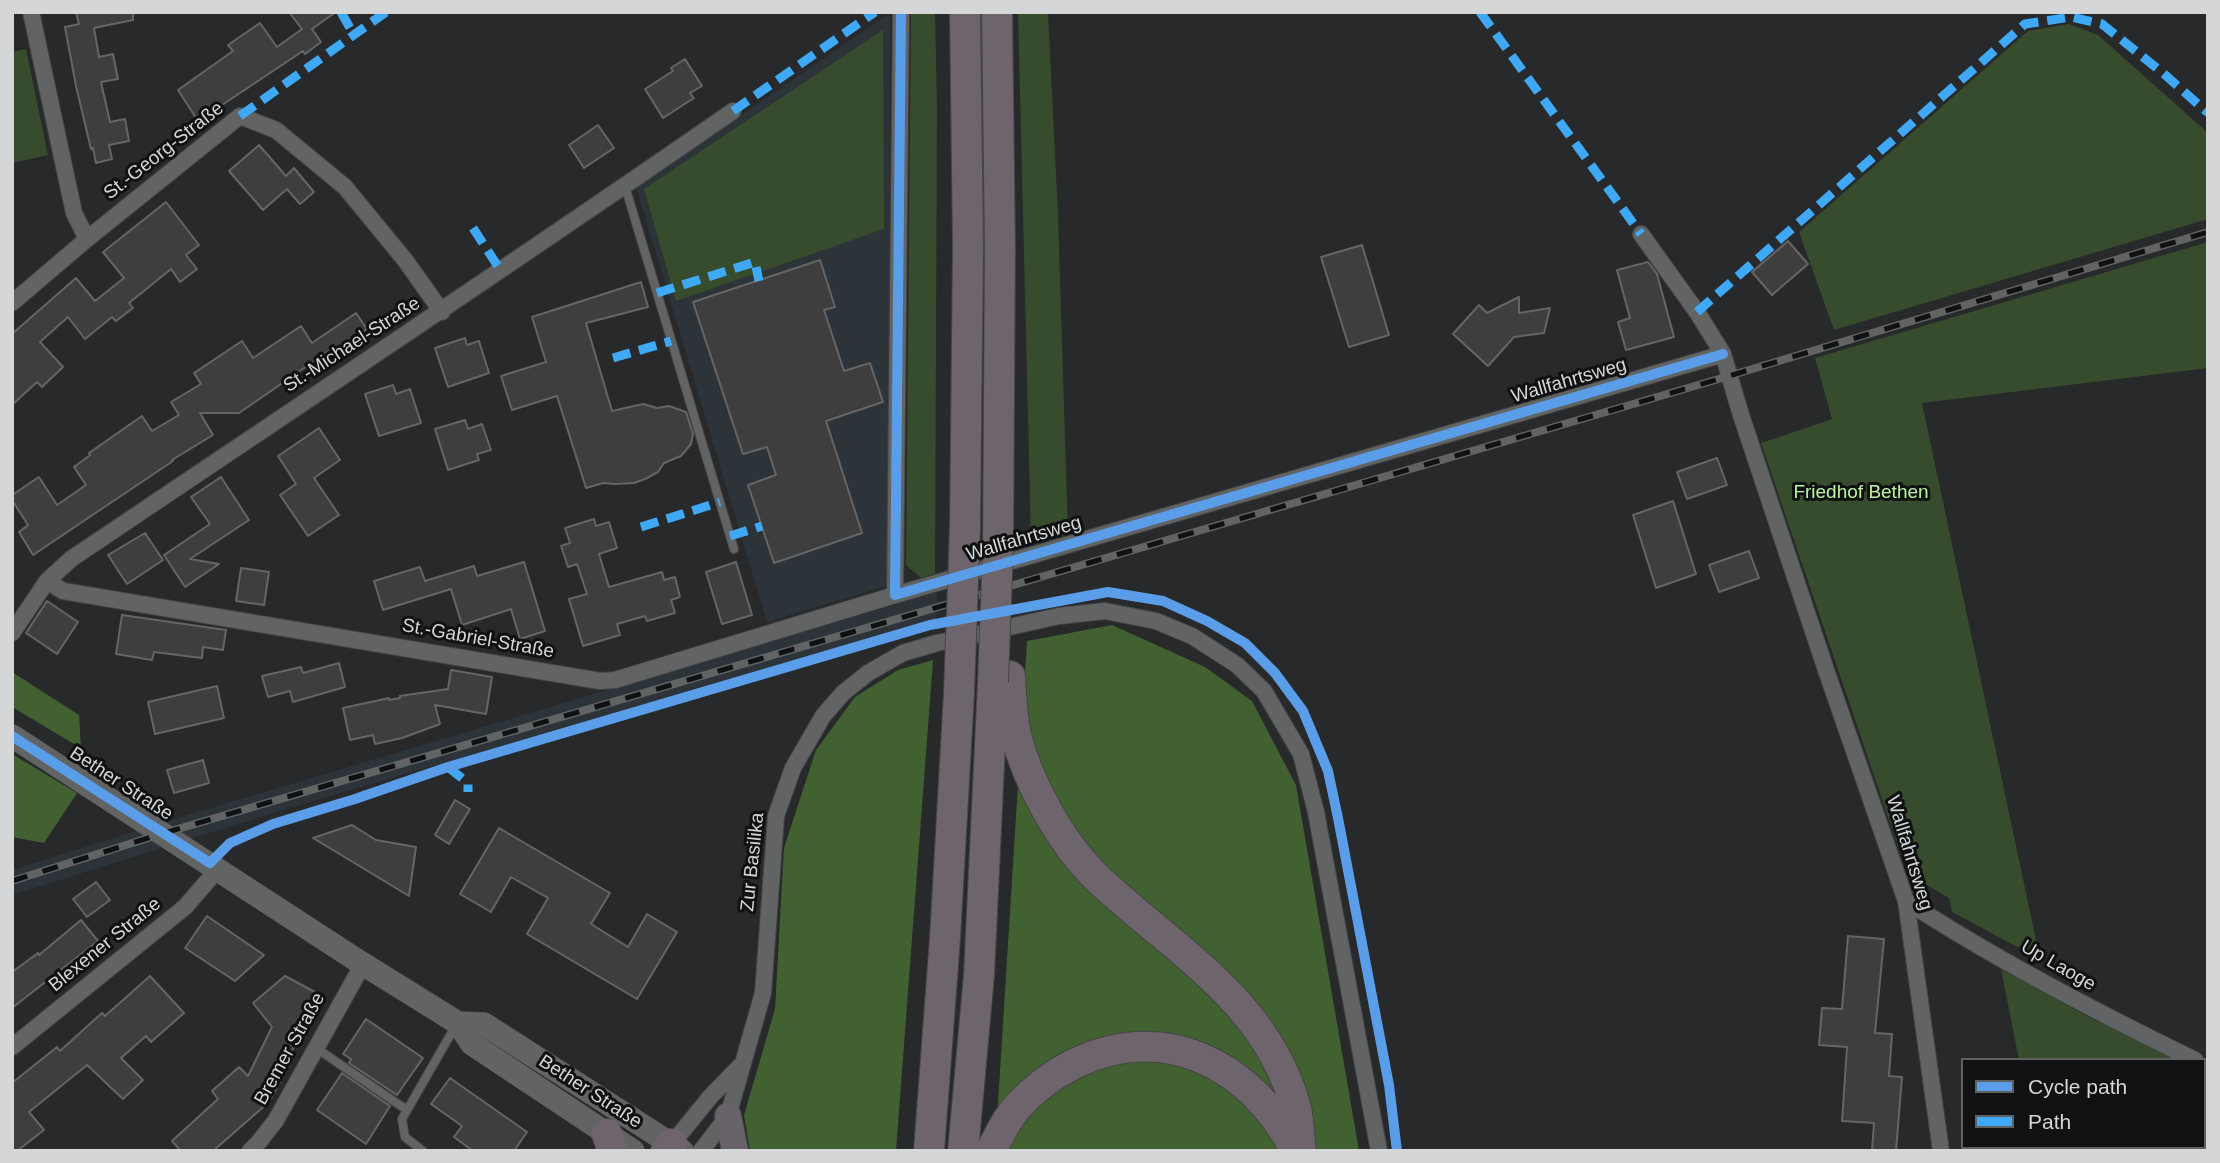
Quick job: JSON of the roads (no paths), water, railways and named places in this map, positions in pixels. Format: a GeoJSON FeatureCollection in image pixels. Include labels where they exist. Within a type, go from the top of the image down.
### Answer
{"type":"FeatureCollection","features":[{"type":"Feature","properties":{"kind":"highway"},"geometry":{"type":"LineString","coordinates":[[929,1151],[960,693],[968,248],[965,12]]}},
{"type":"Feature","properties":{"kind":"highway"},"geometry":{"type":"LineString","coordinates":[[963,1151],[1002,679],[997,12]]}},
{"type":"Feature","properties":{"kind":"highway"},"geometry":{"type":"LineString","coordinates":[[1002,679],[1016,736],[1037,790],[1064,838],[1095,877],[1199,964],[1239,1003],[1262,1035],[1282,1071],[1296,1109],[1299,1151]]}},
{"type":"Feature","properties":{"kind":"highway"},"geometry":{"type":"LineString","coordinates":[[991,1151],[1017,1106],[1054,1075],[1096,1054],[1141,1047],[1169,1048],[1199,1056],[1228,1072],[1269,1107],[1299,1151]]}},
{"type":"Feature","properties":{"kind":"main road"},"geometry":{"type":"LineString","coordinates":[[728,1116],[735,1151]]}},
{"type":"Feature","properties":{"kind":"street"},"geometry":{"type":"LineString","coordinates":[[31,12],[74,213],[87,239]]}},
{"type":"Feature","properties":{"kind":"street"},"geometry":{"type":"LineString","coordinates":[[895,595],[901,12]]}},
{"type":"Feature","properties":{"kind":"street","name":"St.-Michael-Straße"},"geometry":{"type":"LineString","coordinates":[[12,633],[47,580],[71,559],[280,417],[442,312],[733,111]]}},
{"type":"Feature","properties":{"kind":"street","name":"St.-Georg-Straße"},"geometry":{"type":"LineString","coordinates":[[12,303],[190,154],[240,117],[276,130],[345,187],[405,260],[442,312]]}},
{"type":"Feature","properties":{"kind":"street"},"geometry":{"type":"LineString","coordinates":[[1641,234],[1697,312],[1723,354]]}},
{"type":"Feature","properties":{"kind":"street","name":"Wallfahrtsweg"},"geometry":{"type":"LineString","coordinates":[[895,595],[1723,354],[1741,415],[1906,901],[1941,1151]]}},
{"type":"Feature","properties":{"kind":"street","name":"St.-Gabriel-Straße"},"geometry":{"type":"LineString","coordinates":[[47,580],[63,591],[600,681],[615,680],[895,595]]}},
{"type":"Feature","properties":{"kind":"street","name":"Zur Basilika"},"geometry":{"type":"LineString","coordinates":[[701,1151],[728,1116],[763,993],[776,816],[793,768],[824,716],[843,693],[868,673],[903,653],[1045,619],[1105,611],[1156,621],[1192,636],[1237,666],[1264,691],[1301,754],[1316,812],[1379,1151]]}},
{"type":"Feature","properties":{"kind":"street","name":"Bether Straße"},"geometry":{"type":"LineString","coordinates":[[12,736],[458,1023],[472,1044],[610,1142],[634,1151]]}},
{"type":"Feature","properties":{"kind":"street","name":"Blexener Straße"},"geometry":{"type":"LineString","coordinates":[[12,1047],[185,907],[218,869]]}},
{"type":"Feature","properties":{"kind":"street","name":"Up Laoge"},"geometry":{"type":"LineString","coordinates":[[1906,901],[1948,928],[2095,1011],[2190,1058]]}},
{"type":"Feature","properties":{"kind":"street","name":"Bremer Straße"},"geometry":{"type":"LineString","coordinates":[[250,1151],[276,1119],[363,964]]}},
{"type":"Feature","properties":{"kind":"street","name":"Bether Straße"},"geometry":{"type":"LineString","coordinates":[[458,1023],[484,1024],[673,1148]]}},
{"type":"Feature","properties":{"kind":"street","name":"Zur Basilika"},"geometry":{"type":"LineString","coordinates":[[673,1148],[710,1097],[742,1064]]}},
{"type":"Feature","properties":{"kind":"lane"},"geometry":{"type":"LineString","coordinates":[[625,186],[734,549]]}},
{"type":"Feature","properties":{"kind":"lane"},"geometry":{"type":"LineString","coordinates":[[423,1151],[405,1137],[402,1119],[458,1023]]}},
{"type":"Feature","properties":{"kind":"lane"},"geometry":{"type":"LineString","coordinates":[[316,1048],[407,1110]]}},
{"type":"Feature","properties":{"kind":"railway"},"geometry":{"type":"LineString","coordinates":[[12,881],[164,833],[1729,376],[2208,232]]}},
{"type":"Feature","properties":{"kind":"park label","name":"Friedhof Bethen"},"geometry":{"type":"Point","coordinates":[1861,493]}}]}
